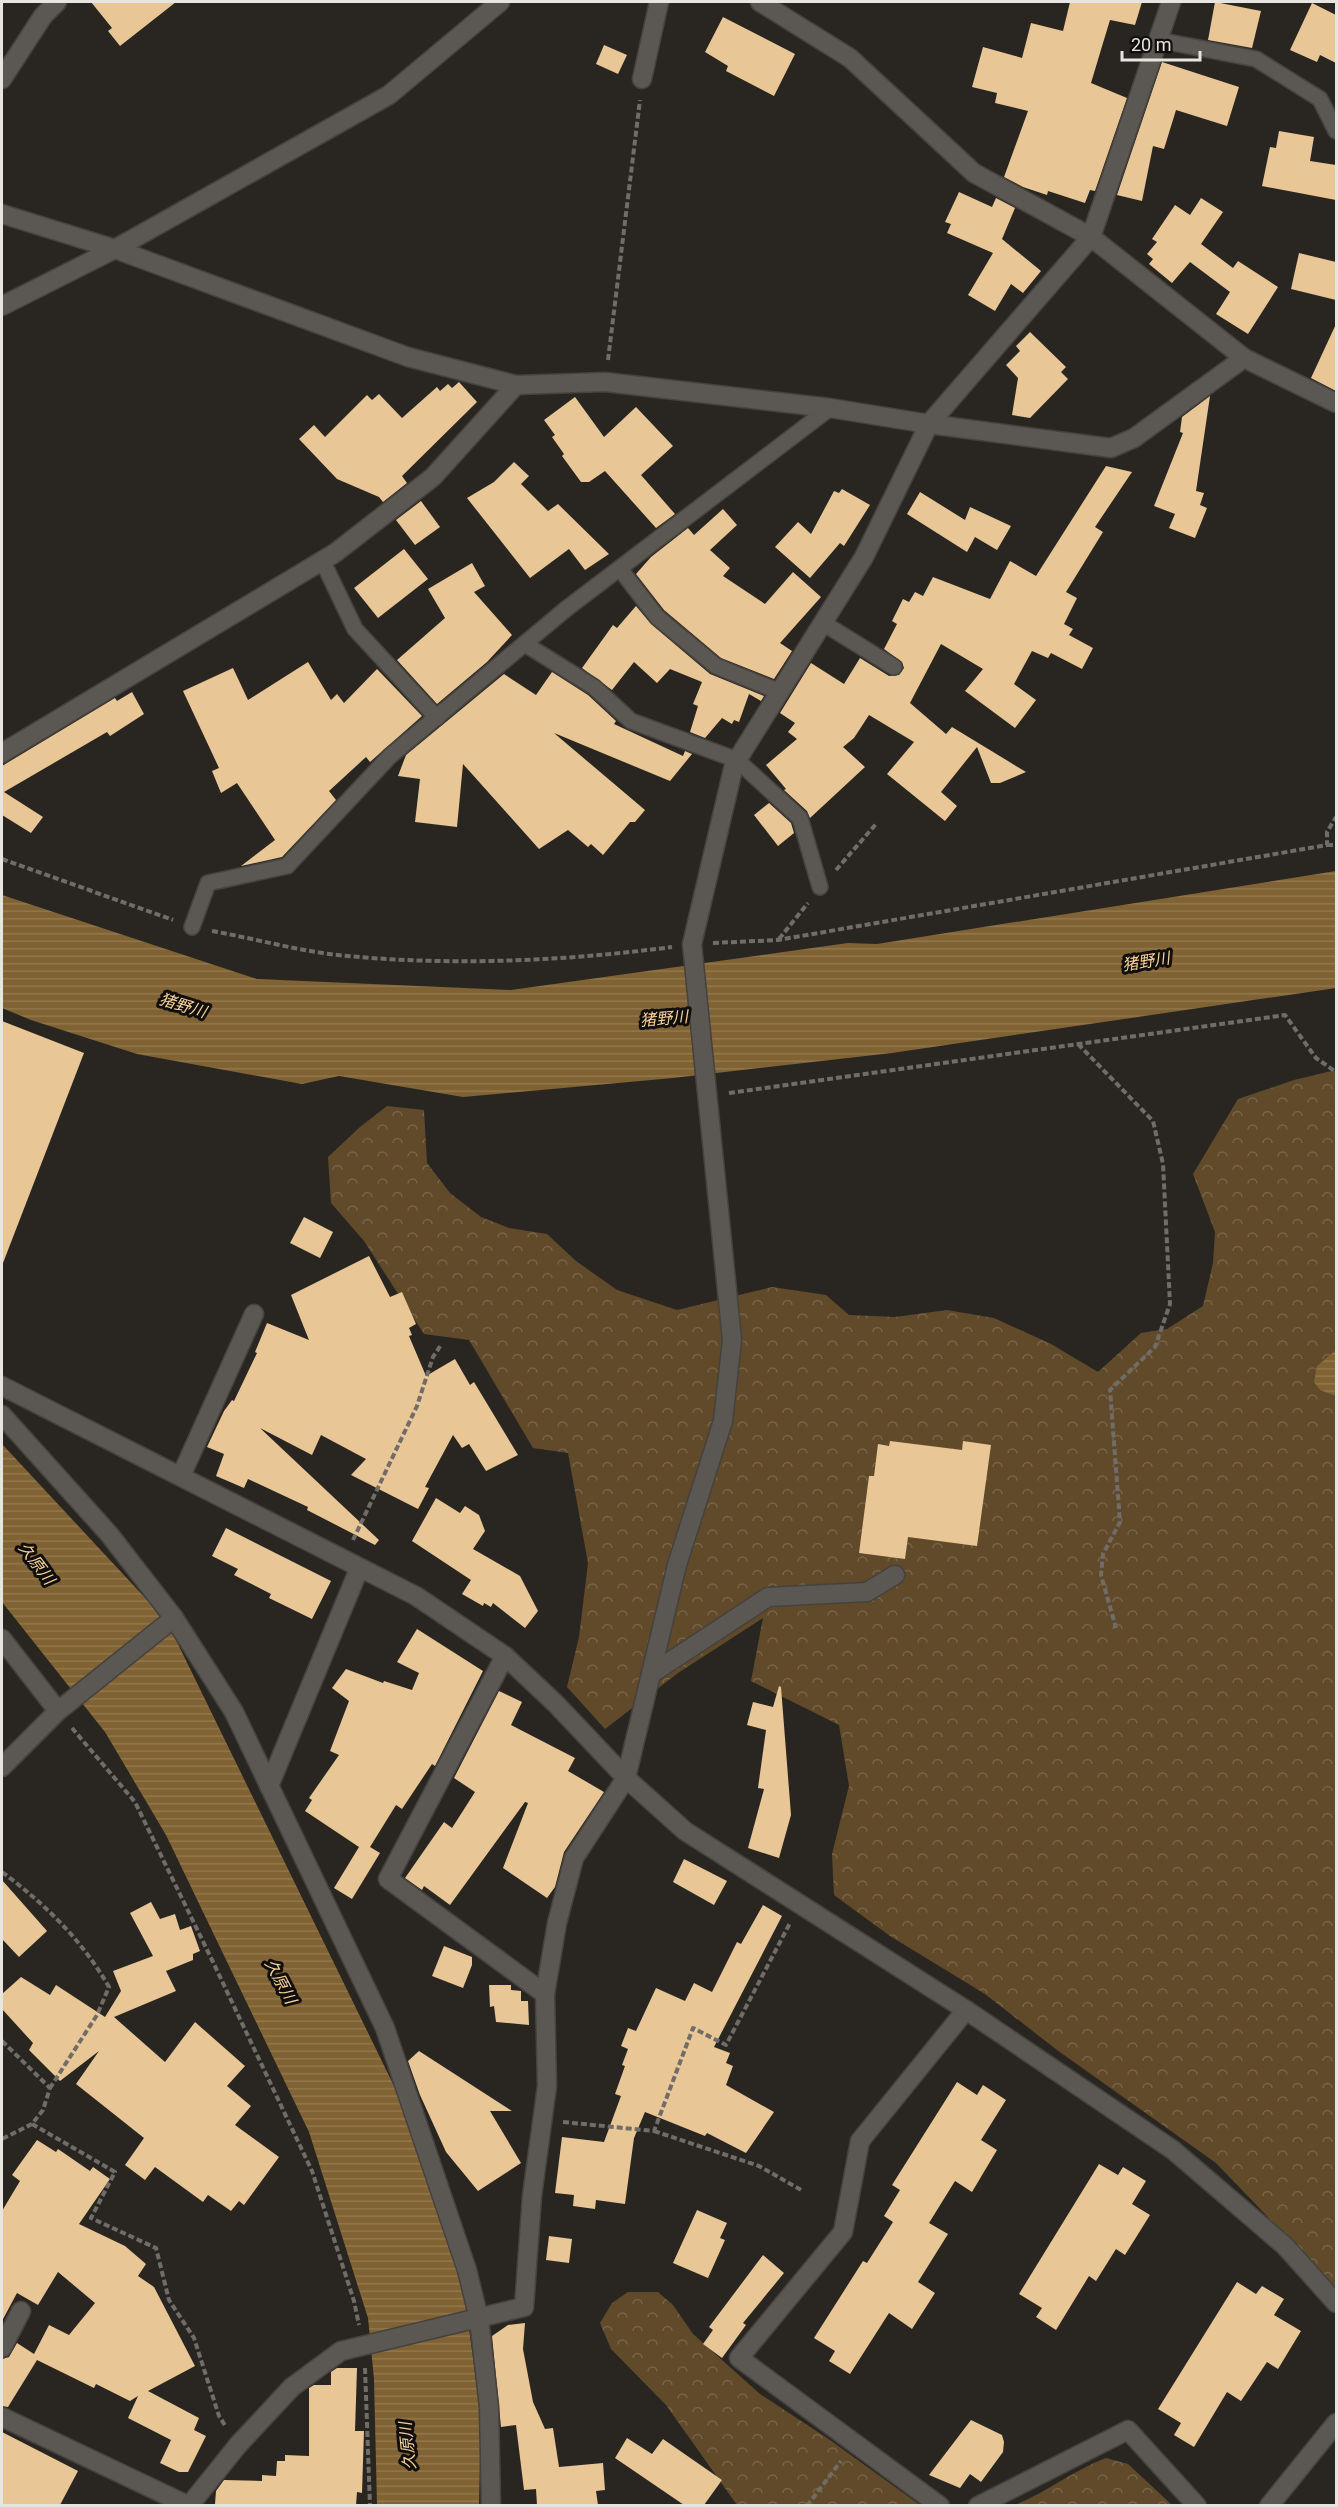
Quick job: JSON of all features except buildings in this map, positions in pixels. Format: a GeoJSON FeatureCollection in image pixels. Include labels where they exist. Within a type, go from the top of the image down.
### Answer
{"type":"FeatureCollection","features":[{"type":"Feature","properties":{"kind":"street"},"geometry":{"type":"LineString","coordinates":[[2,79],[43,16],[57,2]]}},
{"type":"Feature","properties":{"kind":"street"},"geometry":{"type":"LineString","coordinates":[[2,306],[115,249],[389,95],[500,2]]}},
{"type":"Feature","properties":{"kind":"street"},"geometry":{"type":"LineString","coordinates":[[642,79],[659,2]]}},
{"type":"Feature","properties":{"kind":"street"},"geometry":{"type":"LineString","coordinates":[[760,2],[850,58],[974,174],[1091,237],[1244,358],[1336,403]]}},
{"type":"Feature","properties":{"kind":"street"},"geometry":{"type":"LineString","coordinates":[[2,2417],[189,2505],[238,2445],[292,2387],[341,2351],[524,2307],[532,2196],[547,2086],[545,1994],[556,1923],[574,1858],[626,1778],[677,1565],[723,1421],[732,1340],[693,950],[737,760],[864,557],[929,424],[1091,237],[1172,2]]}},
{"type":"Feature","properties":{"kind":"street"},"geometry":{"type":"LineString","coordinates":[[2,214],[115,249],[408,357],[516,386],[605,382],[830,408],[929,424],[1112,448],[1134,438],[1244,358]]}},
{"type":"Feature","properties":{"kind":"street"},"geometry":{"type":"LineString","coordinates":[[2,753],[322,560],[434,477],[516,386]]}},
{"type":"Feature","properties":{"kind":"street"},"geometry":{"type":"LineString","coordinates":[[181,1476],[254,1314]]}},
{"type":"Feature","properties":{"kind":"street"},"geometry":{"type":"LineString","coordinates":[[2,1386],[416,1596],[505,1656],[556,1704],[626,1778],[685,1831],[966,2010],[1173,2150],[1285,2246],[1336,2303]]}},
{"type":"Feature","properties":{"kind":"street"},"geometry":{"type":"LineString","coordinates":[[2,1415],[109,1534],[174,1618],[234,1712],[385,2028],[467,2270],[479,2319],[489,2407],[491,2505]]}},
{"type":"Feature","properties":{"kind":"street"},"geometry":{"type":"LineString","coordinates":[[269,1786],[351,1564]]}},
{"type":"Feature","properties":{"kind":"street"},"geometry":{"type":"LineString","coordinates":[[651,1674],[768,1597],[867,1592],[895,1575]]}},
{"type":"Feature","properties":{"kind":"street"},"geometry":{"type":"LineString","coordinates":[[2,1767],[58,1711],[174,1618]]}},
{"type":"Feature","properties":{"kind":"street"},"geometry":{"type":"LineString","coordinates":[[2,1639],[58,1711]]}},
{"type":"Feature","properties":{"kind":"street"},"geometry":{"type":"LineString","coordinates":[[505,1656],[388,1879],[545,1994]]}},
{"type":"Feature","properties":{"kind":"street"},"geometry":{"type":"LineString","coordinates":[[940,2505],[739,2358],[843,2232],[860,2141],[966,2010]]}},
{"type":"Feature","properties":{"kind":"street"},"geometry":{"type":"LineString","coordinates":[[2,2348],[21,2311]]}},
{"type":"Feature","properties":{"kind":"street"},"geometry":{"type":"LineString","coordinates":[[1269,2505],[1336,2423]]}},
{"type":"Feature","properties":{"kind":"street"},"geometry":{"type":"LineString","coordinates":[[978,2505],[1128,2430],[1197,2505]]}},
{"type":"Feature","properties":{"kind":"lane"},"geometry":{"type":"LineString","coordinates":[[1158,40],[1256,59],[1320,99],[1336,131]]}},
{"type":"Feature","properties":{"kind":"lane"},"geometry":{"type":"LineString","coordinates":[[192,927],[208,883],[287,866],[390,756],[525,644],[830,408]]}},
{"type":"Feature","properties":{"kind":"lane"},"geometry":{"type":"LineString","coordinates":[[322,560],[355,629],[437,718]]}},
{"type":"Feature","properties":{"kind":"lane"},"geometry":{"type":"LineString","coordinates":[[620,569],[657,617],[716,666],[780,692]]}},
{"type":"Feature","properties":{"kind":"lane"},"geometry":{"type":"LineString","coordinates":[[823,623],[894,667]]}},
{"type":"Feature","properties":{"kind":"lane"},"geometry":{"type":"LineString","coordinates":[[525,644],[594,687],[631,721],[737,760],[800,818],[820,887]]}},
{"type":"Feature","properties":{"kind":"path"},"geometry":{"type":"LineString","coordinates":[[605,382],[642,79]]}},
{"type":"Feature","properties":{"kind":"path"},"geometry":{"type":"LineString","coordinates":[[1326,845],[1327,832],[1336,818]]}},
{"type":"Feature","properties":{"kind":"path"},"geometry":{"type":"LineString","coordinates":[[2,859],[192,927],[346,956],[502,962],[693,950],[778,940],[1326,845],[1336,846]]}},
{"type":"Feature","properties":{"kind":"path"},"geometry":{"type":"LineString","coordinates":[[707,1096],[1286,1015],[1316,1058],[1336,1072]]}},
{"type":"Feature","properties":{"kind":"path"},"geometry":{"type":"LineString","coordinates":[[1078,1044],[1153,1121],[1163,1164],[1170,1304],[1155,1347],[1110,1390],[1120,1522],[1104,1554],[1101,1575],[1116,1628]]}},
{"type":"Feature","properties":{"kind":"path"},"geometry":{"type":"LineString","coordinates":[[351,1564],[417,1406],[433,1357],[441,1345]]}},
{"type":"Feature","properties":{"kind":"path"},"geometry":{"type":"LineString","coordinates":[[58,1711],[135,1802],[312,2171],[354,2301],[363,2345],[368,2392],[370,2505]]}},
{"type":"Feature","properties":{"kind":"path"},"geometry":{"type":"LineString","coordinates":[[2,1872],[38,1900],[60,1922],[92,1957],[109,1987],[97,2015],[50,2088],[43,2110],[32,2124],[2,2139]]}},
{"type":"Feature","properties":{"kind":"path"},"geometry":{"type":"LineString","coordinates":[[654,2131],[693,2028],[726,2045],[801,1904]]}},
{"type":"Feature","properties":{"kind":"path"},"geometry":{"type":"LineString","coordinates":[[2,2041],[50,2088]]}},
{"type":"Feature","properties":{"kind":"path"},"geometry":{"type":"LineString","coordinates":[[543,2120],[654,2131],[759,2166],[803,2191]]}},
{"type":"Feature","properties":{"kind":"path"},"geometry":{"type":"LineString","coordinates":[[32,2124],[115,2172],[91,2218],[156,2248],[169,2300],[194,2338],[219,2416],[238,2445]]}},
{"type":"Feature","properties":{"kind":"path"},"geometry":{"type":"LineString","coordinates":[[807,2505],[855,2442]]}},
{"type":"Feature","properties":{"kind":"green space"},"geometry":{"type":"Polygon","coordinates":[[[1336,1070],[1336,2288],[1216,2163],[1057,2050],[985,1994],[890,1936],[834,1895],[832,1854],[849,1786],[839,1725],[751,1681],[763,1618],[678,1673],[605,1729],[567,1687],[579,1637],[588,1563],[568,1453],[533,1448],[469,1340],[424,1334],[364,1241],[331,1203],[328,1157],[387,1106],[424,1110],[427,1163],[450,1193],[481,1217],[509,1228],[547,1234],[576,1261],[617,1290],[677,1310],[772,1287],[826,1295],[849,1315],[895,1317],[947,1310],[994,1318],[1051,1344],[1098,1372],[1141,1333],[1167,1329],[1203,1306],[1213,1263],[1215,1232],[1193,1174],[1238,1099],[1294,1080],[1336,1070]]]}},
{"type":"Feature","properties":{"kind":"green space"},"geometry":{"type":"Polygon","coordinates":[[[628,2292],[658,2292],[673,2305],[693,2334],[760,2394],[830,2440],[920,2505],[737,2505],[666,2405],[611,2349],[600,2323],[612,2303],[628,2292]]]}},
{"type":"Feature","properties":{"kind":"green space"},"geometry":{"type":"Polygon","coordinates":[[[1106,2458],[1128,2464],[1172,2505],[1015,2505],[1083,2469],[1106,2458]]]}},
{"type":"Feature","properties":{"kind":"water","name":"猪野川"},"geometry":{"type":"Polygon","coordinates":[[[1336,871],[1336,988],[892,1053],[673,1078],[463,1097],[339,1076],[302,1084],[137,1054],[31,1020],[2,1008],[2,895],[257,979],[511,990],[848,943],[877,944],[1336,871]]]}},
{"type":"Feature","properties":{"kind":"water"},"geometry":{"type":"Polygon","coordinates":[[[1336,1350],[1336,1396],[1320,1390],[1314,1382],[1317,1366],[1336,1350]]]}},
{"type":"Feature","properties":{"kind":"water","name":"久原川"},"geometry":{"type":"Polygon","coordinates":[[[2,1444],[149,1602],[175,1638],[395,2088],[463,2285],[481,2416],[479,2505],[377,2505],[374,2379],[368,2318],[309,2132],[166,1835],[105,1732],[2,1602],[2,1444]]]}}]}
